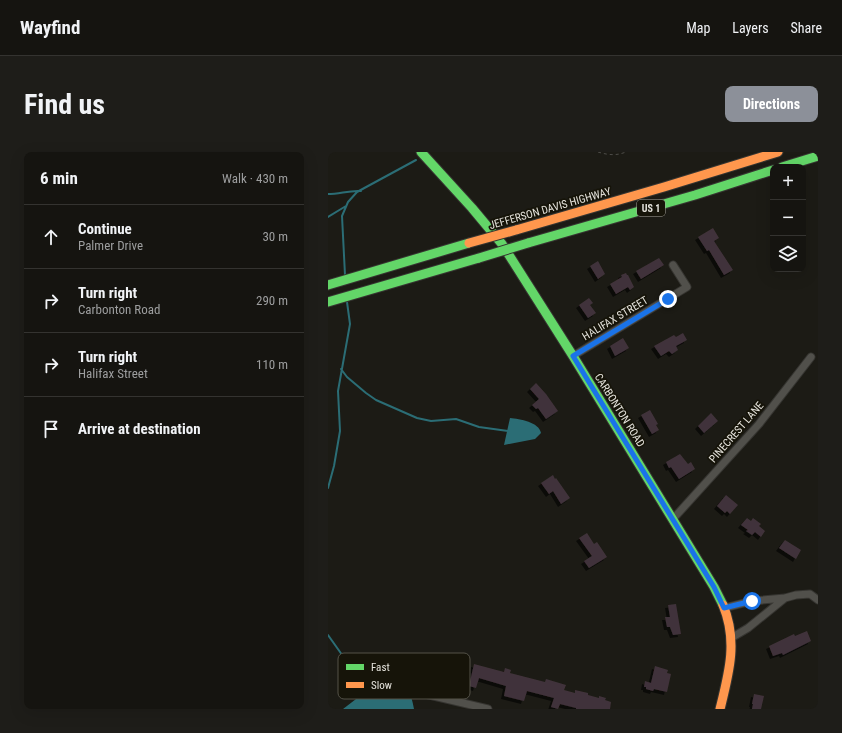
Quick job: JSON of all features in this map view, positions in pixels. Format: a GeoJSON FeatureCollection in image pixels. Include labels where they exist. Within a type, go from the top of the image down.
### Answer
{"type":"FeatureCollection","features":[{"type":"Feature","properties":{"kind":"main road","name":"CARBONTON ROAD"},"geometry":{"type":"LineString","coordinates":[[421,152],[472,208],[502,244],[573,356],[714,587],[730,625],[732,647],[727,683],[720,709]]}},
{"type":"Feature","properties":{"kind":"main road","name":"JEFFERSON DAVIS HIGHWAY"},"geometry":{"type":"LineString","coordinates":[[328,285],[664,187],[778,152]]}},
{"type":"Feature","properties":{"kind":"main road"},"geometry":{"type":"LineString","coordinates":[[792,164],[818,156]]}},
{"type":"Feature","properties":{"kind":"main road","name":"US 1"},"geometry":{"type":"LineString","coordinates":[[328,302],[695,195],[770,171]]}},
{"type":"Feature","properties":{"kind":"street","name":"HALIFAX STREET"},"geometry":{"type":"LineString","coordinates":[[573,356],[687,287],[673,265]]}},
{"type":"Feature","properties":{"kind":"street","name":"PINECREST LANE"},"geometry":{"type":"LineString","coordinates":[[673,519],[759,424],[811,356]]}},
{"type":"Feature","properties":{"kind":"street"},"geometry":{"type":"LineString","coordinates":[[724,608],[752,601],[785,598],[796,595],[810,594],[818,600]]}},
{"type":"Feature","properties":{"kind":"street"},"geometry":{"type":"LineString","coordinates":[[731,638],[748,628],[785,598]]}},
{"type":"Feature","properties":{"kind":"street"},"geometry":{"type":"LineString","coordinates":[[446,699],[488,709]]}},
{"type":"Feature","properties":{"kind":"path"},"geometry":{"type":"LineString","coordinates":[[598,152],[606,155],[619,155],[626,152]]}},
{"type":"Feature","properties":{"kind":"water"},"geometry":{"type":"Polygon","coordinates":[[[510,418],[524,420],[533,424],[540,429],[541,433],[535,439],[504,445],[510,418]]]}},
{"type":"Feature","properties":{"kind":"water"},"geometry":{"type":"Polygon","coordinates":[[[356,699],[412,699],[414,709],[343,709],[356,699]]]}},
{"type":"Feature","properties":{"kind":"building"},"geometry":{"type":"Polygon","coordinates":[[[713,228],[719,238],[714,241],[733,270],[724,275],[709,250],[707,251],[698,237],[713,228]]]}},
{"type":"Feature","properties":{"kind":"building"},"geometry":{"type":"Polygon","coordinates":[[[659,258],[664,265],[641,279],[636,271],[659,258]]]}},
{"type":"Feature","properties":{"kind":"building"},"geometry":{"type":"Polygon","coordinates":[[[598,261],[605,274],[598,279],[590,266],[598,261]]]}},
{"type":"Feature","properties":{"kind":"building"},"geometry":{"type":"Polygon","coordinates":[[[626,273],[634,287],[630,290],[628,287],[616,294],[610,284],[626,273]]]}},
{"type":"Feature","properties":{"kind":"building"},"geometry":{"type":"Polygon","coordinates":[[[589,298],[593,303],[590,305],[596,313],[588,318],[579,305],[589,298]]]}},
{"type":"Feature","properties":{"kind":"building"},"geometry":{"type":"Polygon","coordinates":[[[683,333],[687,340],[676,346],[678,350],[672,354],[669,351],[661,356],[654,346],[674,335],[676,337],[683,333]]]}},
{"type":"Feature","properties":{"kind":"building"},"geometry":{"type":"Polygon","coordinates":[[[623,338],[629,348],[615,356],[610,346],[623,338]]]}},
{"type":"Feature","properties":{"kind":"building"},"geometry":{"type":"Polygon","coordinates":[[[536,383],[558,411],[546,419],[538,408],[536,409],[532,405],[539,399],[530,389],[536,383]]]}},
{"type":"Feature","properties":{"kind":"building"},"geometry":{"type":"Polygon","coordinates":[[[650,410],[658,424],[656,425],[659,430],[652,434],[641,415],[650,410]]]}},
{"type":"Feature","properties":{"kind":"building"},"geometry":{"type":"Polygon","coordinates":[[[711,413],[718,421],[704,433],[698,426],[711,413]]]}},
{"type":"Feature","properties":{"kind":"building"},"geometry":{"type":"Polygon","coordinates":[[[680,454],[688,464],[691,462],[695,469],[679,479],[671,467],[669,468],[666,462],[680,454]]]}},
{"type":"Feature","properties":{"kind":"building"},"geometry":{"type":"Polygon","coordinates":[[[553,475],[570,498],[561,504],[553,491],[549,494],[541,483],[553,475]]]}},
{"type":"Feature","properties":{"kind":"building"},"geometry":{"type":"Polygon","coordinates":[[[726,495],[738,505],[730,514],[727,511],[725,513],[717,506],[726,495]]]}},
{"type":"Feature","properties":{"kind":"building"},"geometry":{"type":"Polygon","coordinates":[[[747,518],[751,521],[753,518],[761,524],[759,526],[765,531],[761,537],[755,532],[752,535],[741,525],[747,518]]]}},
{"type":"Feature","properties":{"kind":"building"},"geometry":{"type":"Polygon","coordinates":[[[587,533],[594,544],[597,542],[607,557],[589,568],[584,561],[592,556],[579,538],[587,533]]]}},
{"type":"Feature","properties":{"kind":"building"},"geometry":{"type":"Polygon","coordinates":[[[785,540],[801,550],[796,559],[779,548],[785,540]]]}},
{"type":"Feature","properties":{"kind":"building"},"geometry":{"type":"Polygon","coordinates":[[[676,604],[681,634],[673,635],[670,627],[667,627],[665,617],[670,617],[668,605],[676,604]]]}},
{"type":"Feature","properties":{"kind":"building"},"geometry":{"type":"Polygon","coordinates":[[[807,631],[811,641],[783,655],[782,653],[773,656],[769,646],[794,634],[795,636],[807,631]]]}},
{"type":"Feature","properties":{"kind":"building"},"geometry":{"type":"Polygon","coordinates":[[[474,664],[504,672],[505,668],[511,670],[510,673],[545,682],[546,679],[566,685],[564,690],[575,693],[575,690],[588,693],[588,695],[599,698],[599,696],[606,698],[605,700],[611,702],[610,709],[576,709],[560,704],[558,709],[551,707],[554,698],[527,691],[524,701],[504,696],[506,686],[479,678],[476,688],[470,686],[474,664]]]}},
{"type":"Feature","properties":{"kind":"building"},"geometry":{"type":"Polygon","coordinates":[[[655,666],[668,670],[667,673],[671,674],[667,692],[654,689],[653,691],[644,687],[645,681],[651,683],[655,666]]]}},
{"type":"Feature","properties":{"kind":"building"},"geometry":{"type":"Polygon","coordinates":[[[754,694],[764,696],[761,709],[752,709],[754,694]]]}},
{"type":"Feature","properties":{"kind":"waterway"},"geometry":{"type":"LineString","coordinates":[[345,275],[342,216],[348,202],[357,192],[416,160]]}},
{"type":"Feature","properties":{"kind":"waterway"},"geometry":{"type":"LineString","coordinates":[[328,194],[361,191]]}},
{"type":"Feature","properties":{"kind":"waterway"},"geometry":{"type":"LineString","coordinates":[[328,217],[346,206]]}},
{"type":"Feature","properties":{"kind":"waterway"},"geometry":{"type":"LineString","coordinates":[[328,488],[334,466],[340,431],[338,391],[350,324],[347,302]]}},
{"type":"Feature","properties":{"kind":"waterway"},"geometry":{"type":"LineString","coordinates":[[341,369],[347,377],[376,400],[417,418],[431,421],[456,419],[479,427],[508,431]]}},
{"type":"Feature","properties":{"kind":"waterway"},"geometry":{"type":"LineString","coordinates":[[328,635],[341,653]]}},
{"type":"Feature","properties":{"kind":"traffic: fast"},"geometry":{"type":"LineString","coordinates":[[421,152],[472,208],[502,244],[573,356],[714,587],[723,605]]}},
{"type":"Feature","properties":{"kind":"traffic: fast"},"geometry":{"type":"LineString","coordinates":[[792,164],[818,156]]}},
{"type":"Feature","properties":{"kind":"traffic: fast"},"geometry":{"type":"LineString","coordinates":[[528,243],[695,195],[770,171]]}},
{"type":"Feature","properties":{"kind":"traffic: fast"},"geometry":{"type":"LineString","coordinates":[[328,285],[469,243]]}},
{"type":"Feature","properties":{"kind":"traffic: fast"},"geometry":{"type":"LineString","coordinates":[[479,258],[528,243]]}},
{"type":"Feature","properties":{"kind":"traffic: fast"},"geometry":{"type":"LineString","coordinates":[[328,302],[479,258]]}},
{"type":"Feature","properties":{"kind":"traffic: slow"},"geometry":{"type":"LineString","coordinates":[[516,230],[778,152]]}},
{"type":"Feature","properties":{"kind":"traffic: slow"},"geometry":{"type":"LineString","coordinates":[[469,243],[516,230]]}},
{"type":"Feature","properties":{"kind":"traffic: slow"},"geometry":{"type":"LineString","coordinates":[[720,709],[729,670],[731,644],[728,618],[723,605]]}},
{"type":"Feature","properties":{"kind":"route"},"geometry":{"type":"LineString","coordinates":[[668,299],[573,356],[714,587],[724,608],[752,601]]}}]}
